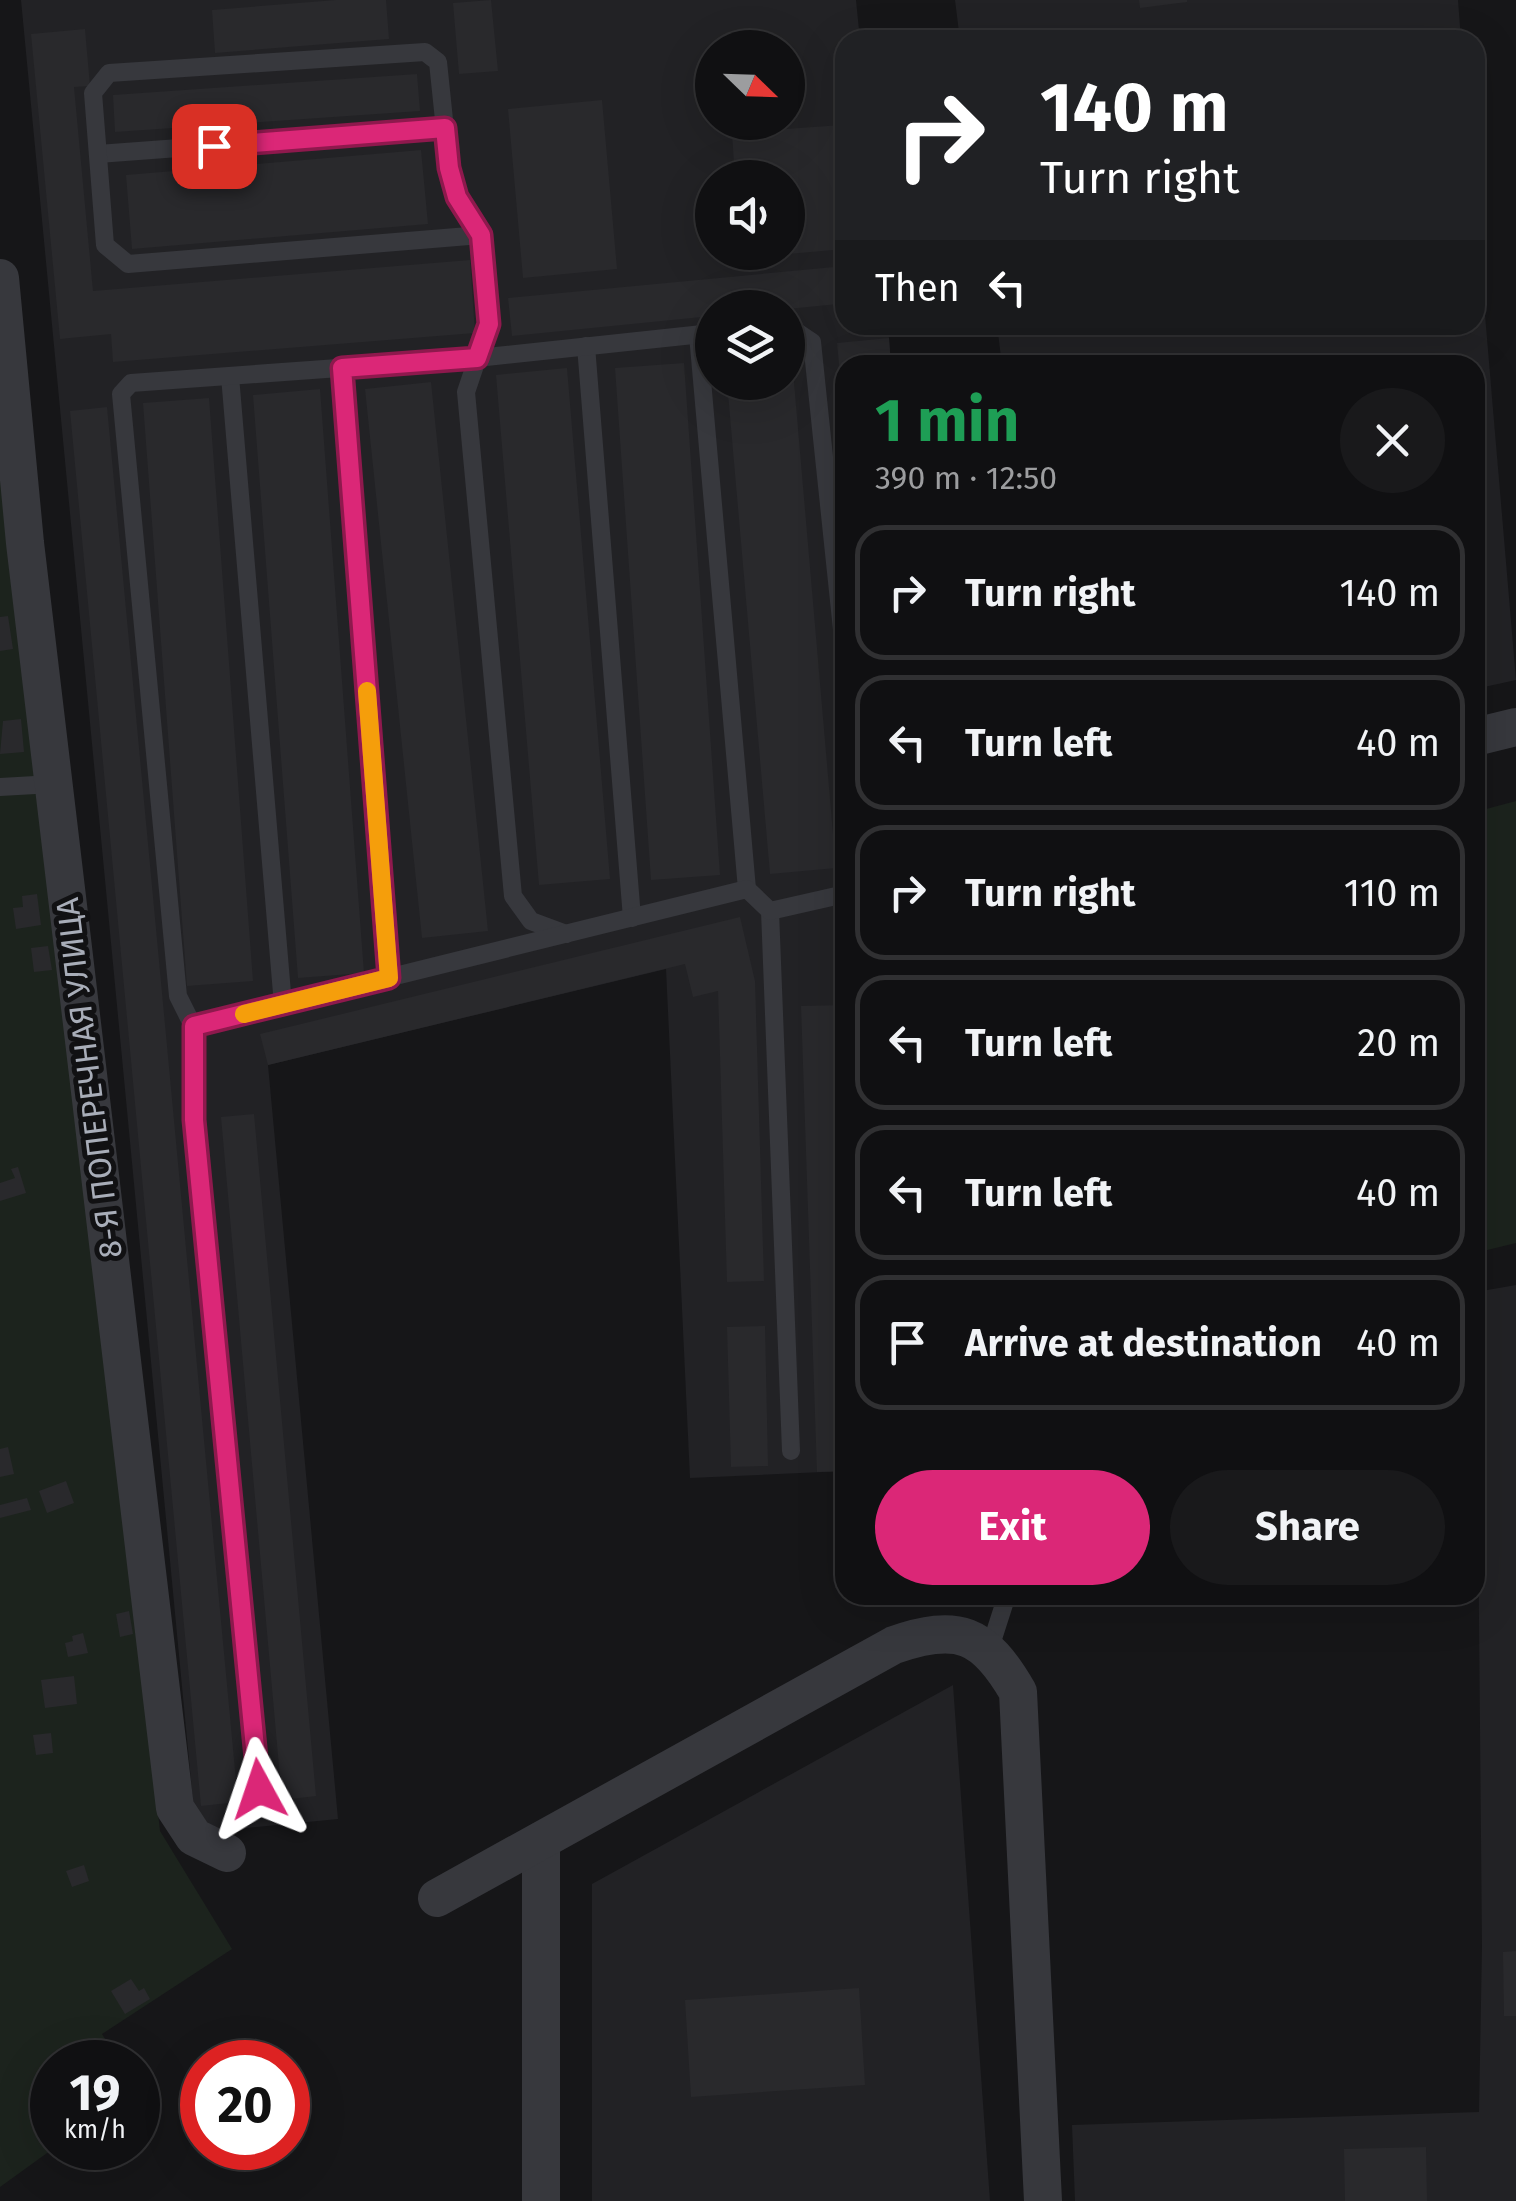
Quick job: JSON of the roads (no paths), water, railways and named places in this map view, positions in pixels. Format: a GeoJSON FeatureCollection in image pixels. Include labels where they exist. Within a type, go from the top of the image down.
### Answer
{"type":"FeatureCollection","features":[{"type":"Feature","properties":{"kind":"street","name":"8-Я ПОПЕРЕЧНАЯ УЛИЦА"},"geometry":{"type":"LineString","coordinates":[[0,278],[12,544],[53,784],[176,1808],[194,1836],[227,1852]]}},
{"type":"Feature","properties":{"kind":"street"},"geometry":{"type":"LineString","coordinates":[[1485,735],[1516,727]]}},
{"type":"Feature","properties":{"kind":"street"},"geometry":{"type":"LineString","coordinates":[[438,1898],[894,1645],[930,1632],[968,1637],[999,1658],[1018,1692],[1042,2201]]}},
{"type":"Feature","properties":{"kind":"street"},"geometry":{"type":"LineString","coordinates":[[541,1840],[541,2201]]}},
{"type":"Feature","properties":{"kind":"lane"},"geometry":{"type":"LineString","coordinates":[[481,235],[128,264],[105,246],[93,93],[109,73],[426,52],[438,62],[449,168],[457,197],[481,235],[489,324],[466,392],[513,896],[531,921],[566,934]]}},
{"type":"Feature","properties":{"kind":"lane"},"geometry":{"type":"LineString","coordinates":[[98,154],[445,128]]}},
{"type":"Feature","properties":{"kind":"lane"},"geometry":{"type":"LineString","coordinates":[[259,1789],[194,1120],[194,1026],[178,996],[121,394],[131,384],[477,358],[695,335]]}},
{"type":"Feature","properties":{"kind":"lane"},"geometry":{"type":"LineString","coordinates":[[805,337],[812,342],[835,562]]}},
{"type":"Feature","properties":{"kind":"lane"},"geometry":{"type":"LineString","coordinates":[[586,346],[632,918]]}},
{"type":"Feature","properties":{"kind":"lane"},"geometry":{"type":"LineString","coordinates":[[342,368],[389,978]]}},
{"type":"Feature","properties":{"kind":"lane"},"geometry":{"type":"LineString","coordinates":[[230,376],[282,1005]]}},
{"type":"Feature","properties":{"kind":"lane"},"geometry":{"type":"LineString","coordinates":[[710,400],[746,889],[770,911],[790,1450]]}},
{"type":"Feature","properties":{"kind":"lane"},"geometry":{"type":"LineString","coordinates":[[0,787],[53,784]]}},
{"type":"Feature","properties":{"kind":"lane"},"geometry":{"type":"LineString","coordinates":[[194,1026],[746,889]]}},
{"type":"Feature","properties":{"kind":"lane"},"geometry":{"type":"LineString","coordinates":[[770,911],[835,896]]}},
{"type":"Feature","properties":{"kind":"lane"},"geometry":{"type":"LineString","coordinates":[[989,1651],[1004,1605]]}}]}
